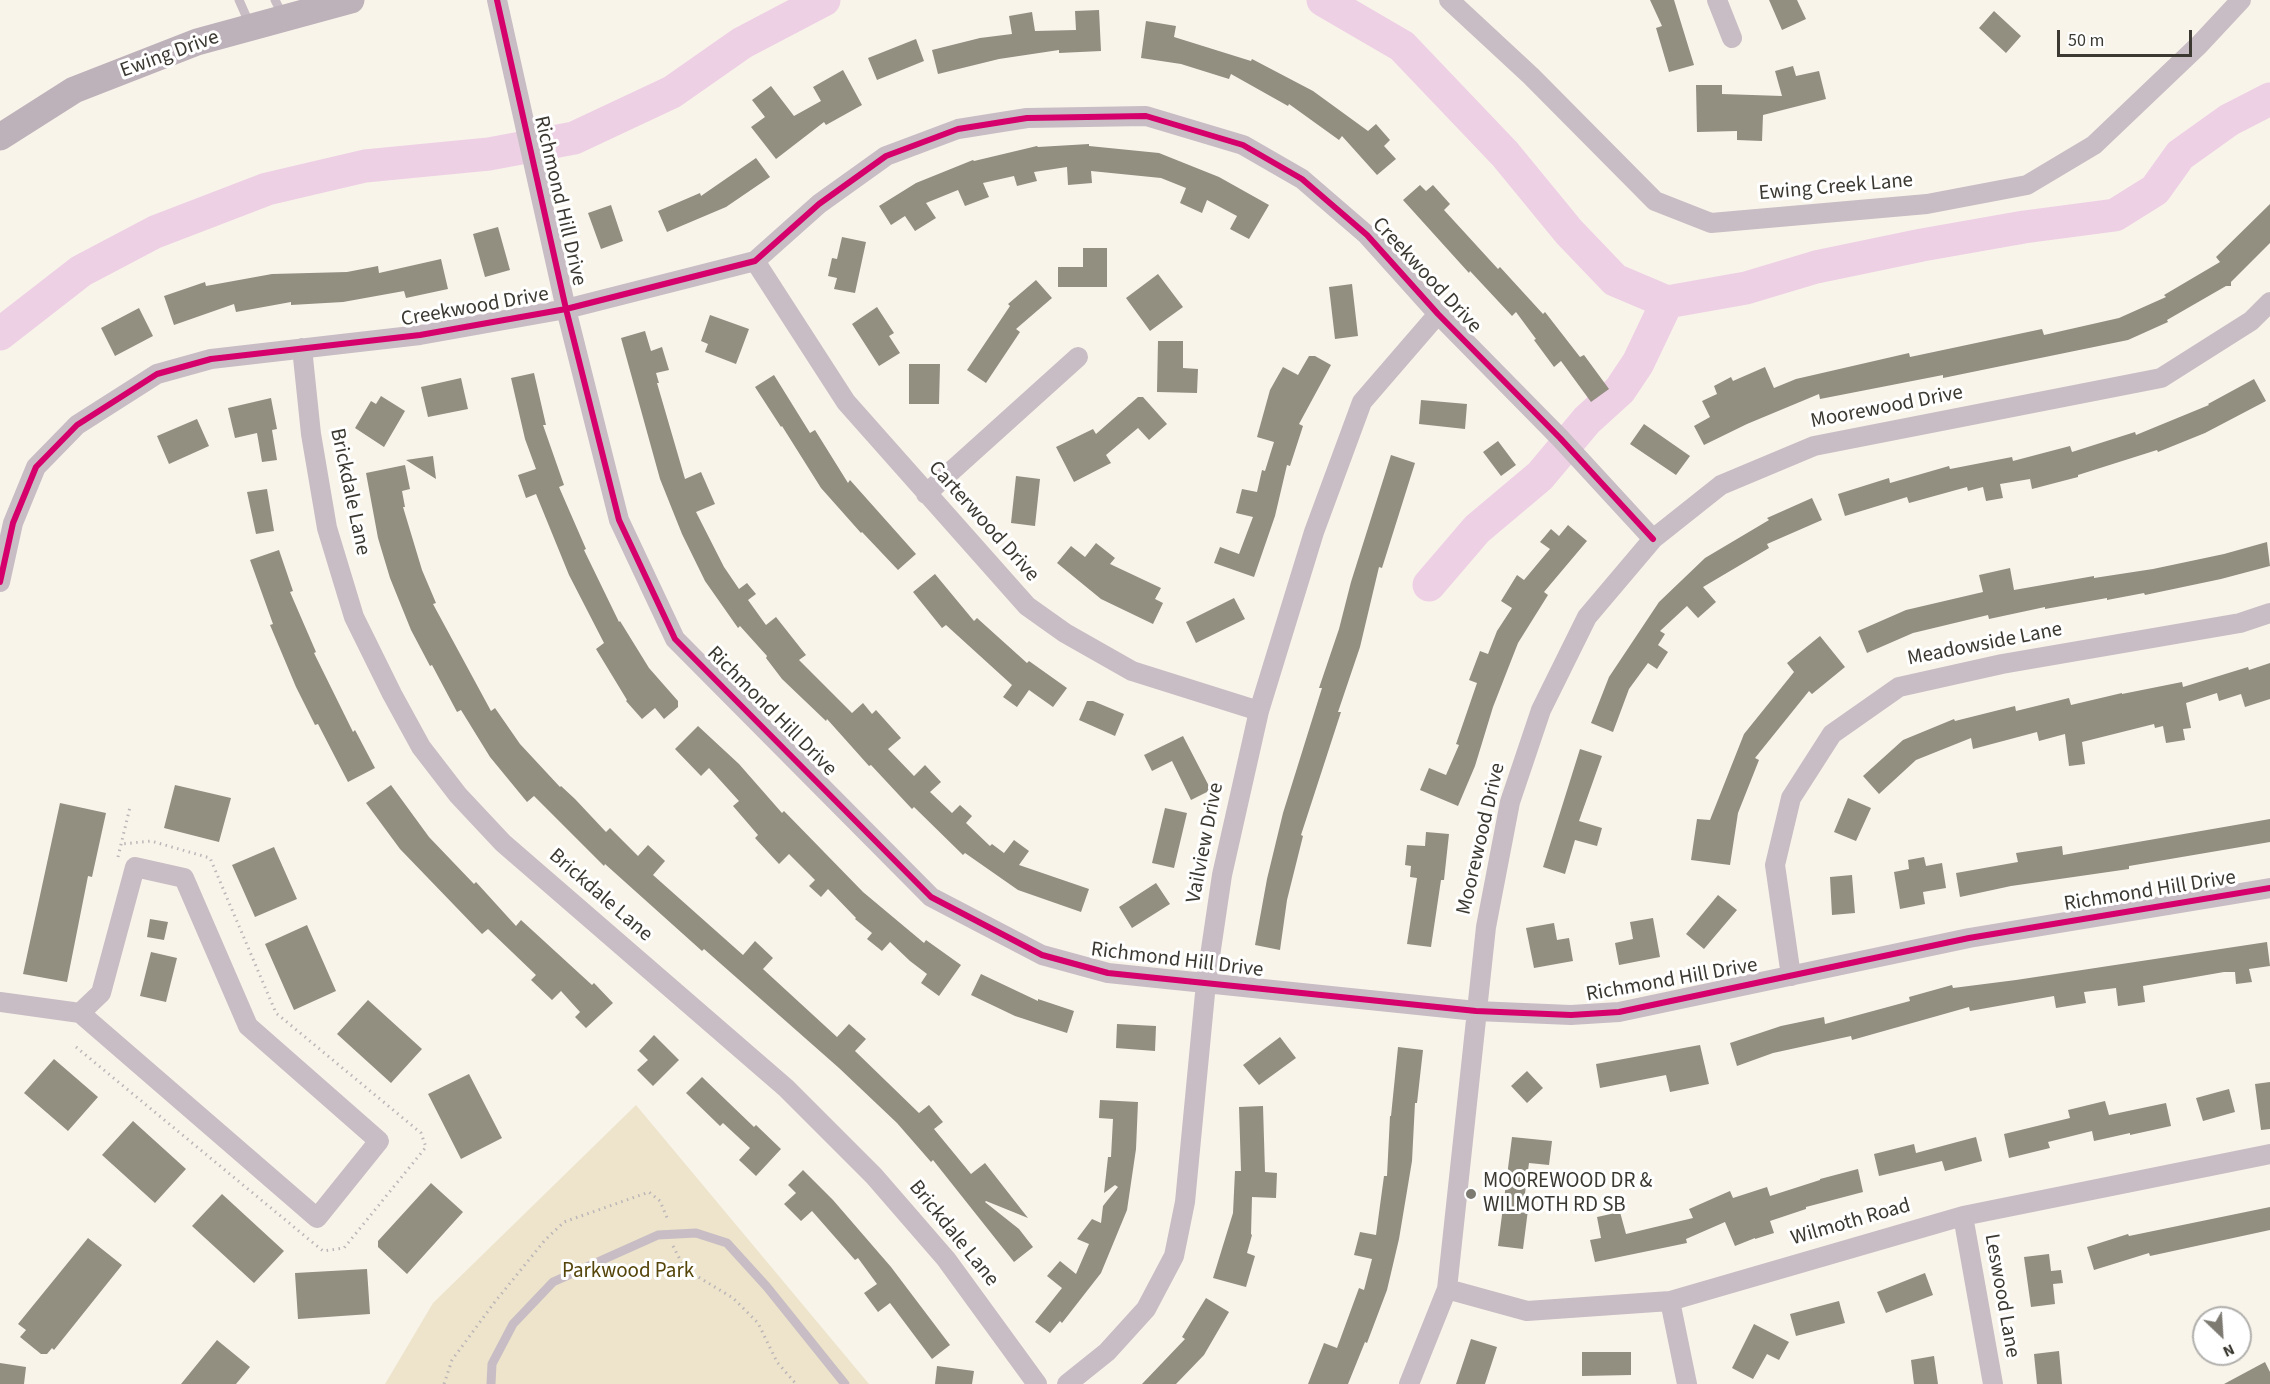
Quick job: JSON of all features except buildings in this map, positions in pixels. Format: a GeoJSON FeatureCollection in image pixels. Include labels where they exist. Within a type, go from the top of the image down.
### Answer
{"type":"FeatureCollection","features":[{"type":"Feature","properties":{"kind":"main road","name":"Ewing Drive"},"geometry":{"type":"LineString","coordinates":[[0,136],[74,90],[197,42],[251,27],[279,9],[351,0]]}},
{"type":"Feature","properties":{"kind":"street","name":"Richmond Hill Drive"},"geometry":{"type":"LineString","coordinates":[[497,0],[567,309],[619,520],[675,639],[931,897],[1042,955],[1108,973],[1476,1011],[1571,1015],[1619,1012],[1969,939],[2270,888]]}},
{"type":"Feature","properties":{"kind":"street","name":"Ewing Creek Lane"},"geometry":{"type":"LineString","coordinates":[[1449,0],[1531,76],[1655,201],[1711,223],[1927,204],[2027,185],[2094,145],[2199,45],[2241,0]]}},
{"type":"Feature","properties":{"kind":"street"},"geometry":{"type":"LineString","coordinates":[[1717,0],[1732,38]]}},
{"type":"Feature","properties":{"kind":"street","name":"Creekwood Drive"},"geometry":{"type":"LineString","coordinates":[[0,582],[13,523],[36,467],[77,425],[157,374],[212,359],[420,335],[567,309],[755,261],[819,204],[886,156],[958,129],[1027,118],[1146,116],[1244,145],[1302,179],[1367,235],[1438,314],[1560,438],[1653,539]]}},
{"type":"Feature","properties":{"kind":"street","name":"Carterwood Drive"},"geometry":{"type":"LineString","coordinates":[[755,261],[846,402],[1027,606],[1065,633],[1132,670],[1258,711]]}},
{"type":"Feature","properties":{"kind":"street","name":"Moorewood Drive"},"geometry":{"type":"LineString","coordinates":[[1409,1384],[1446,1289],[1486,927],[1510,802],[1541,710],[1587,617],[1653,539],[1721,485],[1814,446],[2161,378],[2251,321],[2270,302]]}},
{"type":"Feature","properties":{"kind":"street","name":"Vailview Drive"},"geometry":{"type":"LineString","coordinates":[[1067,1384],[1107,1352],[1146,1309],[1174,1256],[1185,1202],[1206,983],[1222,875],[1258,711],[1314,532],[1362,402],[1438,314]]}},
{"type":"Feature","properties":{"kind":"street","name":"Brickdale Lane"},"geometry":{"type":"LineString","coordinates":[[302,348],[311,434],[327,528],[354,616],[421,747],[458,795],[503,843],[786,1088],[874,1176],[946,1259],[1037,1384]]}},
{"type":"Feature","properties":{"kind":"street"},"geometry":{"type":"LineString","coordinates":[[926,494],[1078,357]]}},
{"type":"Feature","properties":{"kind":"street","name":"Meadowside Lane"},"geometry":{"type":"LineString","coordinates":[[1791,976],[1775,865],[1791,798],[1833,734],[1899,687],[2002,664],[2240,623],[2270,613]]}},
{"type":"Feature","properties":{"kind":"street"},"geometry":{"type":"LineString","coordinates":[[0,1002],[80,1013],[317,1218],[379,1141],[248,1026],[184,878],[135,867],[101,993],[80,1013]]}},
{"type":"Feature","properties":{"kind":"street","name":"Wilmoth Road"},"geometry":{"type":"LineString","coordinates":[[1446,1289],[1527,1311],[1670,1301],[1963,1216],[2270,1154]]}},
{"type":"Feature","properties":{"kind":"street","name":"Leswood Lane"},"geometry":{"type":"LineString","coordinates":[[1963,1216],[1993,1384]]}},
{"type":"Feature","properties":{"kind":"street"},"geometry":{"type":"LineString","coordinates":[[1670,1301],[1688,1384]]}},
{"type":"Feature","properties":{"kind":"lane"},"geometry":{"type":"LineString","coordinates":[[239,0],[251,27]]}},
{"type":"Feature","properties":{"kind":"lane"},"geometry":{"type":"LineString","coordinates":[[491,1384],[492,1364],[513,1324],[553,1282],[591,1267],[658,1235],[696,1233],[727,1243],[767,1287],[846,1384]]}},
{"type":"Feature","properties":{"kind":"path"},"geometry":{"type":"LineString","coordinates":[[116,866],[130,807]]}},
{"type":"Feature","properties":{"kind":"path"},"geometry":{"type":"LineString","coordinates":[[76,1047],[323,1251],[344,1248],[426,1147],[422,1133],[276,1013],[210,858],[151,841],[122,844]]}},
{"type":"Feature","properties":{"kind":"path"},"geometry":{"type":"LineString","coordinates":[[444,1384],[452,1360],[545,1240],[564,1222],[649,1192],[660,1201],[668,1220]]}},
{"type":"Feature","properties":{"kind":"path"},"geometry":{"type":"LineString","coordinates":[[673,1246],[685,1269],[733,1298],[758,1323],[777,1362],[796,1384]]}},
{"type":"Feature","properties":{"kind":"green space","name":"Parkwood Park"},"geometry":{"type":"Polygon","coordinates":[[[636,1105],[869,1384],[385,1384],[433,1303],[636,1105]]]}},
{"type":"Feature","properties":{"kind":"waterway"},"geometry":{"type":"LineString","coordinates":[[0,334],[81,271],[155,232],[267,189],[365,166],[489,154],[574,138],[672,92],[742,43],[824,0]]}},
{"type":"Feature","properties":{"kind":"waterway"},"geometry":{"type":"LineString","coordinates":[[1323,0],[1402,46],[1505,154],[1569,232],[1615,280],[1667,302],[1746,288],[1816,267],[1922,245],[2024,227],[2115,215],[2155,190],[2180,155],[2229,120],[2270,99]]}},
{"type":"Feature","properties":{"kind":"waterway"},"geometry":{"type":"LineString","coordinates":[[1429,585],[1477,529],[1540,476],[1587,420],[1620,390],[1638,363],[1667,302]]}},
{"type":"Feature","properties":{"kind":"cycle path"},"geometry":{"type":"LineString","coordinates":[[497,0],[566,309],[619,520],[675,639],[931,897],[1042,955],[1108,973],[1476,1011],[1571,1015],[1619,1012],[1969,938],[2270,888]]}},
{"type":"Feature","properties":{"kind":"cycle path"},"geometry":{"type":"LineString","coordinates":[[0,582],[13,523],[36,467],[77,425],[157,374],[211,359],[420,335],[566,309],[755,261],[819,204],[886,156],[958,129],[1027,118],[1146,116],[1243,145],[1302,179],[1367,235],[1438,314],[1560,438],[1653,539]]}},
{"type":"Feature","properties":{"kind":"place","name":"MOOREWOOD DR & WILMOTH RD SB"},"geometry":{"type":"Point","coordinates":[1471,1194]}}]}
